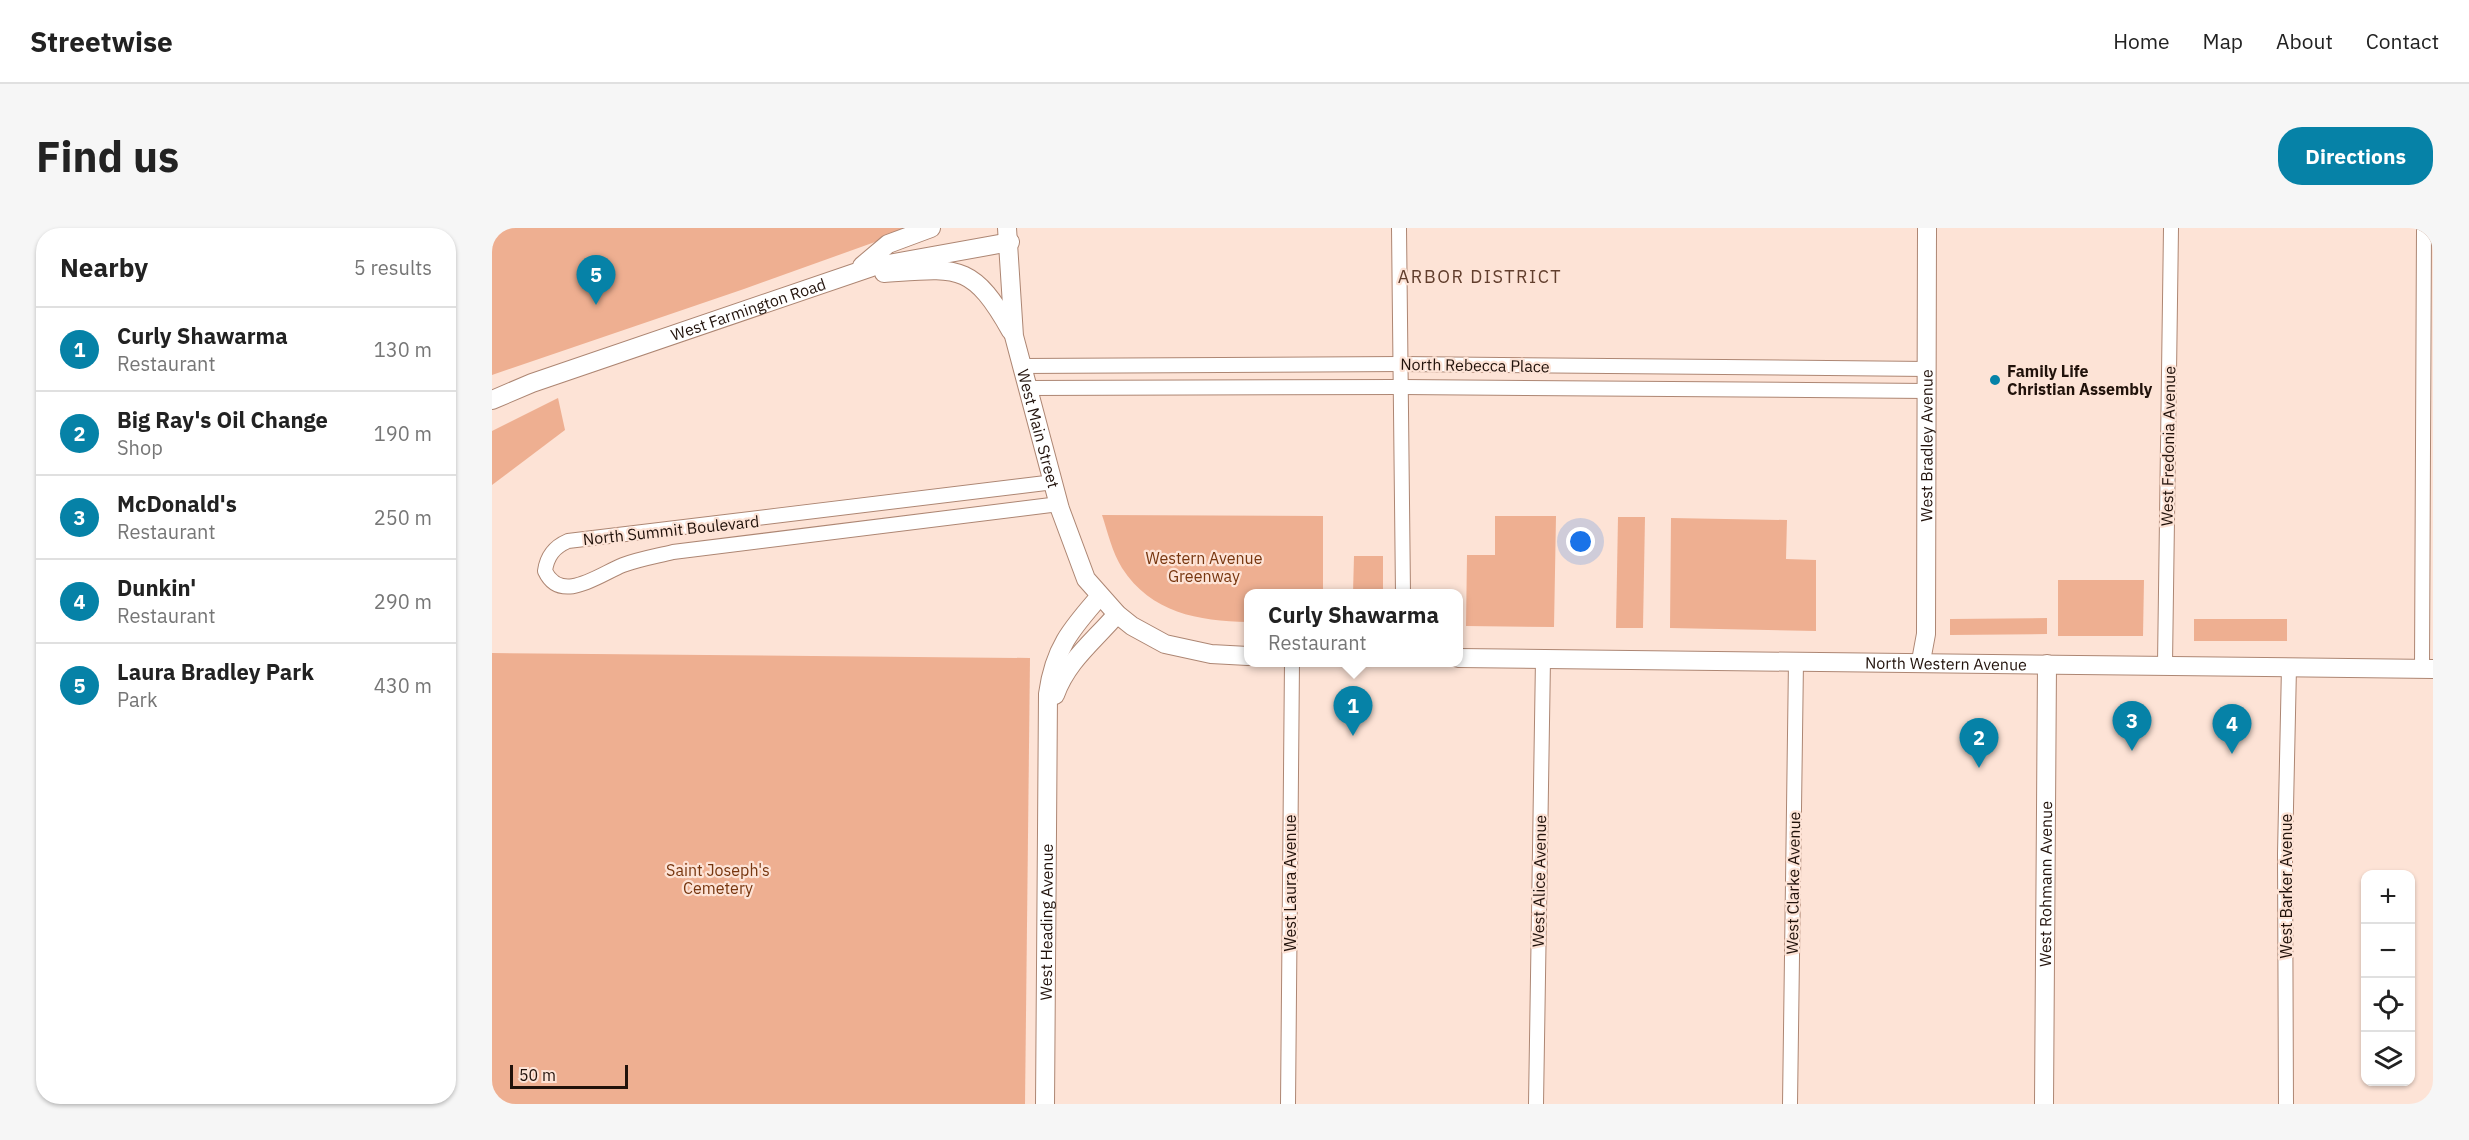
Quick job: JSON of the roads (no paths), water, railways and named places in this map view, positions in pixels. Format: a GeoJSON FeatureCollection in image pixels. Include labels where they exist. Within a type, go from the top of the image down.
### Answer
{"type":"FeatureCollection","features":[{"type":"Feature","properties":{"kind":"main road"},"geometry":{"type":"LineString","coordinates":[[856,272],[888,244],[931,228]]}},
{"type":"Feature","properties":{"kind":"main road","name":"West Bradley Avenue"},"geometry":{"type":"LineString","coordinates":[[1921,661],[1926,634],[1928,228]]}},
{"type":"Feature","properties":{"kind":"main road","name":"West Farmington Road"},"geometry":{"type":"LineString","coordinates":[[492,400],[543,380],[856,272],[1011,233]]}},
{"type":"Feature","properties":{"kind":"main road","name":"West Main Street"},"geometry":{"type":"LineString","coordinates":[[1011,233],[1014,336],[1021,366],[1059,504],[1086,579],[1108,605]]}},
{"type":"Feature","properties":{"kind":"main road"},"geometry":{"type":"LineString","coordinates":[[856,272],[871,274],[950,270],[969,277],[996,305],[1014,336]]}},
{"type":"Feature","properties":{"kind":"main road"},"geometry":{"type":"LineString","coordinates":[[1108,605],[1132,626],[1165,644],[1211,654],[1244,656]]}},
{"type":"Feature","properties":{"kind":"main road","name":"West Heading Avenue"},"geometry":{"type":"LineString","coordinates":[[1048,741],[1052,705],[1065,671],[1108,605]]}},
{"type":"Feature","properties":{"kind":"main road","name":"West Heading Avenue"},"geometry":{"type":"LineString","coordinates":[[1045,1104],[1048,694],[1058,653],[1067,635],[1108,605]]}},
{"type":"Feature","properties":{"kind":"main road","name":"North Western Avenue"},"geometry":{"type":"LineString","coordinates":[[1463,658],[1921,661],[2427,669]]}},
{"type":"Feature","properties":{"kind":"main road","name":"West Rohmann Avenue"},"geometry":{"type":"LineString","coordinates":[[2044,1104],[2047,664]]}},
{"type":"Feature","properties":{"kind":"street"},"geometry":{"type":"LineString","coordinates":[[1399,228],[1403,589]]}},
{"type":"Feature","properties":{"kind":"street","name":"West Fredonia Avenue"},"geometry":{"type":"LineString","coordinates":[[2165,664],[2171,228]]}},
{"type":"Feature","properties":{"kind":"street"},"geometry":{"type":"LineString","coordinates":[[2424,228],[2427,669]]}},
{"type":"Feature","properties":{"kind":"street","name":"North Rebecca Place"},"geometry":{"type":"LineString","coordinates":[[1021,366],[1402,364],[1928,369]]}},
{"type":"Feature","properties":{"kind":"street","name":"North Rebecca Place"},"geometry":{"type":"LineString","coordinates":[[1027,388],[1402,387],[1928,391]]}},
{"type":"Feature","properties":{"kind":"street","name":"North Summit Boulevard"},"geometry":{"type":"LineString","coordinates":[[1054,482],[568,541],[552,552],[546,561],[544,571],[553,582],[571,587],[623,565],[673,552],[1059,504]]}},
{"type":"Feature","properties":{"kind":"street","name":"West Alice Avenue"},"geometry":{"type":"LineString","coordinates":[[1536,1104],[1543,659]]}},
{"type":"Feature","properties":{"kind":"street","name":"West Clarke Avenue"},"geometry":{"type":"LineString","coordinates":[[1790,1104],[1796,661]]}},
{"type":"Feature","properties":{"kind":"street","name":"West Laura Avenue"},"geometry":{"type":"LineString","coordinates":[[1288,1104],[1292,667]]}},
{"type":"Feature","properties":{"kind":"street","name":"West Barker Avenue"},"geometry":{"type":"LineString","coordinates":[[2286,1104],[2285,854],[2289,667]]}},
{"type":"Feature","properties":{"kind":"place","name":"Laura Bradley Park"},"geometry":{"type":"Point","coordinates":[596,305]}},
{"type":"Feature","properties":{"kind":"place","name":"Family Life Christian Assembly"},"geometry":{"type":"Point","coordinates":[1995,380]}},
{"type":"Feature","properties":{"kind":"place","name":"Curly Shawarma"},"geometry":{"type":"Point","coordinates":[1353,736]}},
{"type":"Feature","properties":{"kind":"place","name":"McDonald's"},"geometry":{"type":"Point","coordinates":[2132,751]}},
{"type":"Feature","properties":{"kind":"place","name":"Dunkin'"},"geometry":{"type":"Point","coordinates":[2232,754]}},
{"type":"Feature","properties":{"kind":"place","name":"Big Ray's Oil Change"},"geometry":{"type":"Point","coordinates":[1979,768]}},
{"type":"Feature","properties":{"kind":"district","name":"ARBOR DISTRICT"},"geometry":{"type":"Point","coordinates":[1480,276]}},
{"type":"Feature","properties":{"kind":"park label","name":"Western Avenue Greenway"},"geometry":{"type":"Point","coordinates":[1204,567]}},
{"type":"Feature","properties":{"kind":"park label","name":"Saint Joseph's Cemetery"},"geometry":{"type":"Point","coordinates":[718,879]}}]}
